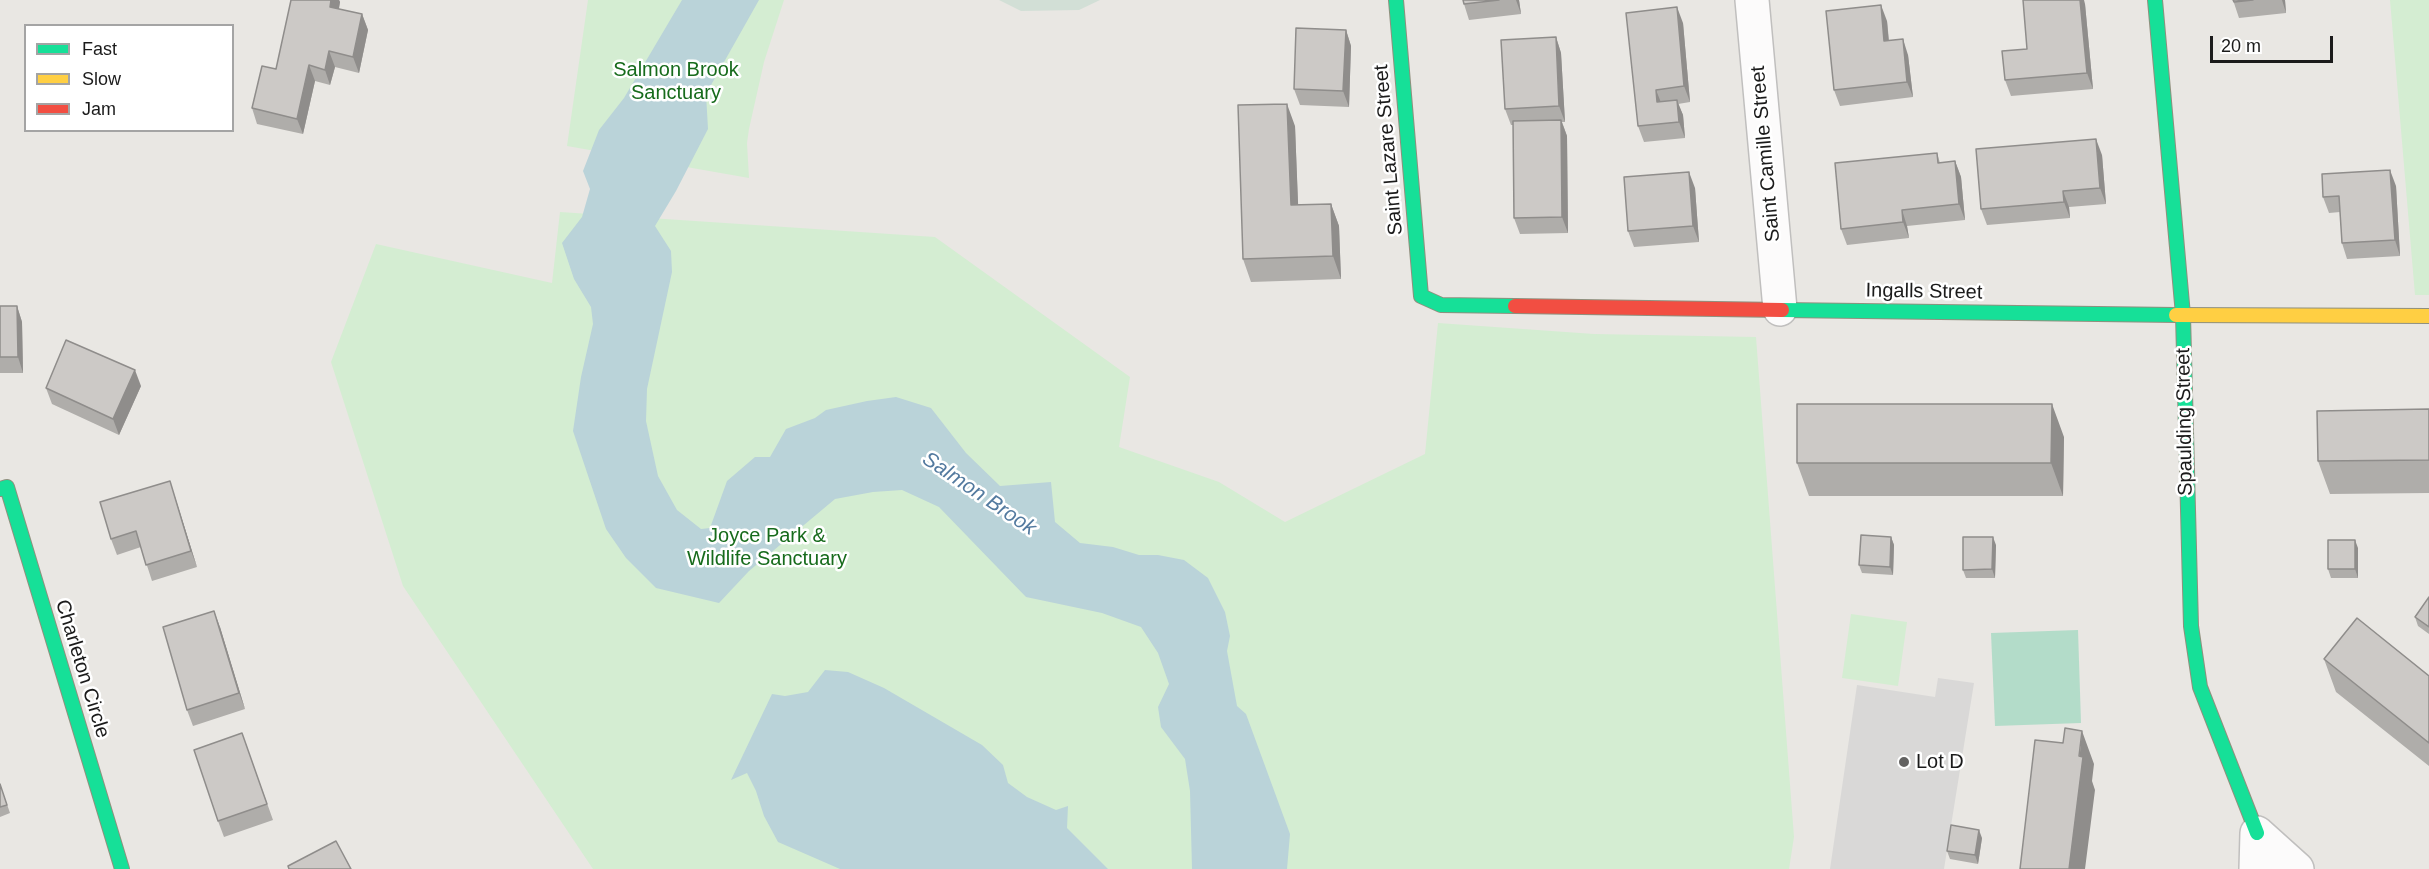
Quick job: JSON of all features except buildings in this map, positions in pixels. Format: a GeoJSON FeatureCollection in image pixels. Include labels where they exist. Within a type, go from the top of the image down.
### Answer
{"type":"FeatureCollection","features":[{"type":"Feature","properties":{"kind":"street","name":"Saint Lazare Street"},"geometry":{"type":"LineString","coordinates":[[1396,0],[1421,296]]}},
{"type":"Feature","properties":{"kind":"street","name":"Saint Camille Street"},"geometry":{"type":"LineString","coordinates":[[1752,0],[1780,309]]}},
{"type":"Feature","properties":{"kind":"street","name":"Spaulding Street"},"geometry":{"type":"LineString","coordinates":[[2155,0],[2183,315],[2190,602],[2200,687],[2257,833],[2256,869]]}},
{"type":"Feature","properties":{"kind":"street","name":"Ingalls Street"},"geometry":{"type":"LineString","coordinates":[[1421,296],[1441,304],[2183,315],[2429,316]]}},
{"type":"Feature","properties":{"kind":"street","name":"Charleton Circle"},"geometry":{"type":"LineString","coordinates":[[0,489],[7,487],[122,869]]}},
{"type":"Feature","properties":{"kind":"street","name":"Spaulding Street"},"geometry":{"type":"LineString","coordinates":[[2257,833],[2297,869]]}},
{"type":"Feature","properties":{"kind":"shaded area"},"geometry":{"type":"Polygon","coordinates":[[[999,0],[1100,0],[1079,10],[1021,11],[999,0]]]}},
{"type":"Feature","properties":{"kind":"shaded area","name":"Lot D"},"geometry":{"type":"Polygon","coordinates":[[[1938,678],[1974,683],[1944,869],[1830,869],[1857,685],[1935,697],[1938,678]]]}},
{"type":"Feature","properties":{"kind":"green space","name":"Salmon Brook Sanctuary"},"geometry":{"type":"Polygon","coordinates":[[[588,0],[784,0],[764,62],[749,129],[747,143],[749,178],[567,146],[588,0]]]}},
{"type":"Feature","properties":{"kind":"green space"},"geometry":{"type":"Polygon","coordinates":[[[2390,0],[2429,0],[2429,295],[2415,295],[2390,0]]]}},
{"type":"Feature","properties":{"kind":"green space","name":"Joyce Park & Wildlife Sanctuary"},"geometry":{"type":"Polygon","coordinates":[[[560,212],[935,237],[1130,377],[1119,447],[1219,482],[1285,522],[1425,454],[1438,323],[1594,334],[1756,337],[1794,837],[1789,869],[593,869],[403,586],[331,362],[376,244],[552,283],[560,212]]]}},
{"type":"Feature","properties":{"kind":"green space"},"geometry":{"type":"Polygon","coordinates":[[[1851,614],[1907,622],[1898,686],[1842,678],[1851,614]]]}},
{"type":"Feature","properties":{"kind":"green space"},"geometry":{"type":"Polygon","coordinates":[[[2078,630],[2081,723],[1995,726],[1991,633],[2078,630]]]}},
{"type":"Feature","properties":{"kind":"water","name":"Salmon Brook"},"geometry":{"type":"Polygon","coordinates":[[[682,0],[759,0],[706,94],[708,129],[655,226],[671,251],[672,272],[647,389],[646,421],[658,476],[677,510],[701,529],[710,528],[727,481],[755,457],[770,457],[786,429],[815,418],[826,410],[896,397],[931,408],[966,453],[1000,486],[1051,482],[1055,522],[1080,543],[1113,547],[1139,555],[1158,555],[1184,560],[1208,578],[1225,612],[1230,636],[1227,651],[1237,706],[1246,714],[1290,834],[1287,869],[1192,869],[1190,791],[1185,759],[1161,727],[1158,707],[1169,684],[1158,653],[1141,627],[1102,613],[1026,597],[939,507],[902,490],[873,492],[835,499],[749,571],[719,603],[656,588],[626,558],[606,529],[573,431],[581,377],[593,324],[591,307],[574,279],[562,243],[582,217],[590,189],[583,171],[599,130],[624,98],[682,0]]]}},
{"type":"Feature","properties":{"kind":"water"},"geometry":{"type":"Polygon","coordinates":[[[825,670],[848,672],[884,688],[982,745],[1003,765],[1008,783],[1027,797],[1056,810],[1068,806],[1067,828],[1108,869],[840,869],[778,842],[764,816],[747,773],[731,780],[772,694],[785,696],[808,692],[825,670]]]}},
{"type":"Feature","properties":{"kind":"traffic: fast"},"geometry":{"type":"LineString","coordinates":[[1396,0],[1421,296],[1441,305],[1515,306]]}},
{"type":"Feature","properties":{"kind":"traffic: fast"},"geometry":{"type":"LineString","coordinates":[[2155,0],[2183,315],[2191,626],[2200,687],[2257,833]]}},
{"type":"Feature","properties":{"kind":"traffic: fast"},"geometry":{"type":"LineString","coordinates":[[1782,310],[2176,315]]}},
{"type":"Feature","properties":{"kind":"traffic: fast"},"geometry":{"type":"LineString","coordinates":[[0,489],[7,487],[122,869]]}},
{"type":"Feature","properties":{"kind":"traffic: slow"},"geometry":{"type":"LineString","coordinates":[[2176,315],[2429,316]]}},
{"type":"Feature","properties":{"kind":"traffic: jam"},"geometry":{"type":"LineString","coordinates":[[1515,306],[1782,310]]}},
{"type":"Feature","properties":{"kind":"place","name":"Lot D"},"geometry":{"type":"Point","coordinates":[1904,762]}}]}
